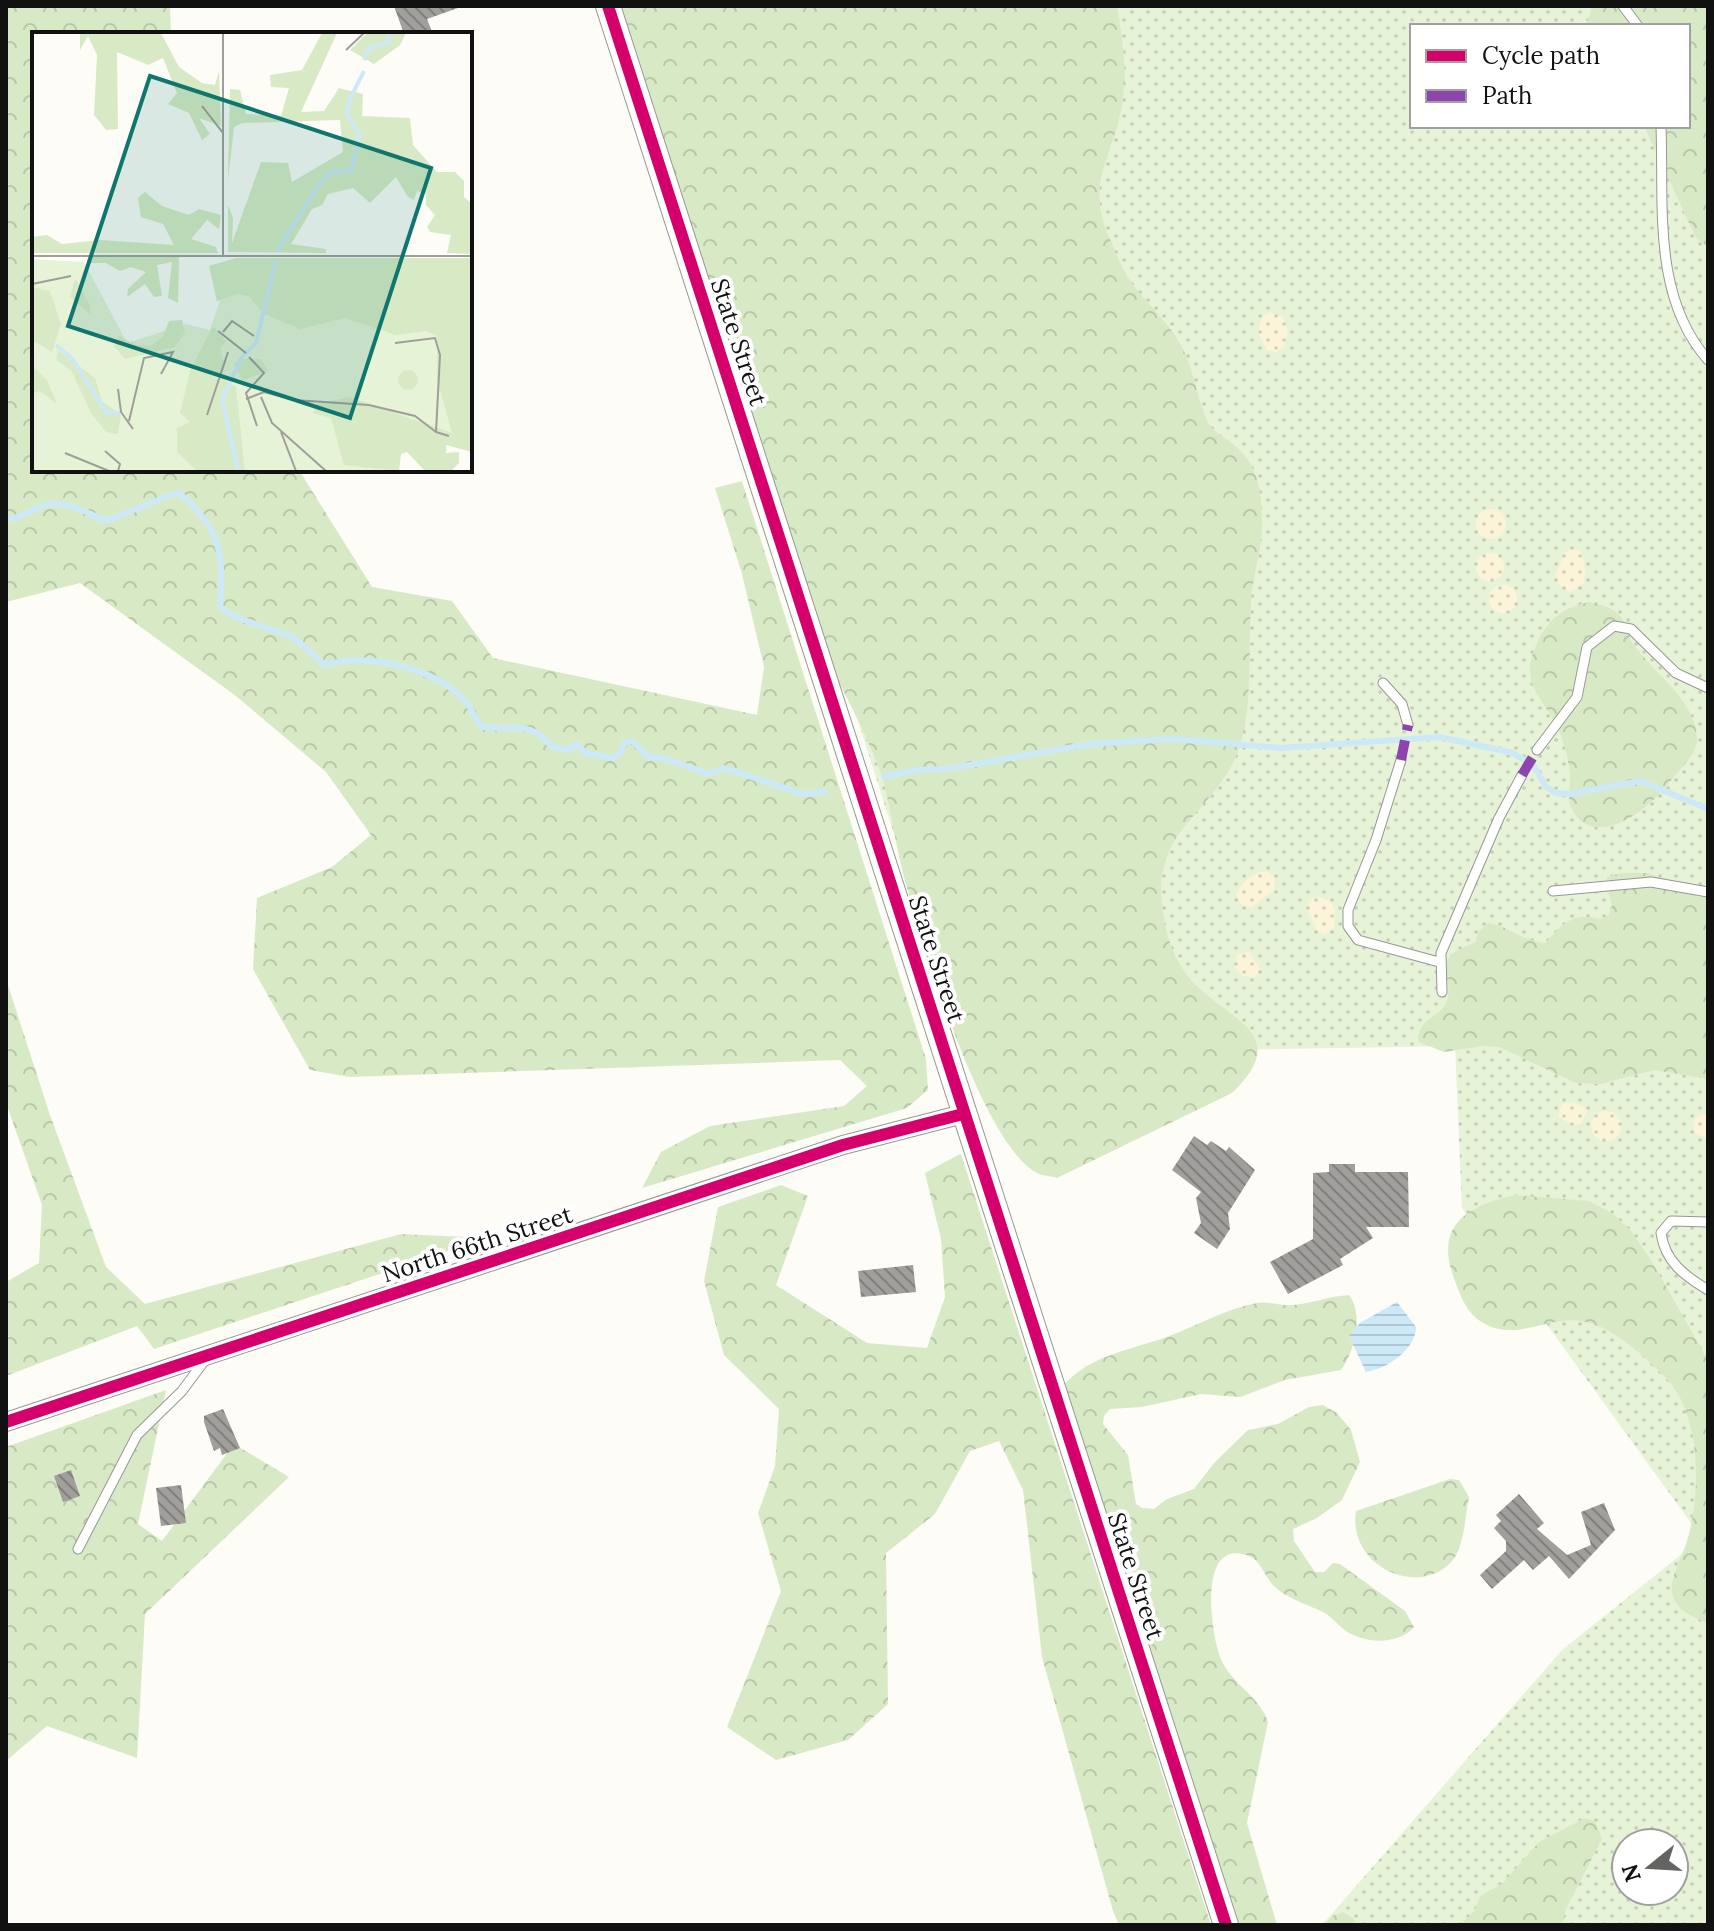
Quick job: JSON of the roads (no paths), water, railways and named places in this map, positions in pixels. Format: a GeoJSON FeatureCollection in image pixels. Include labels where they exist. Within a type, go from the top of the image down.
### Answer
{"type":"FeatureCollection","features":[{"type":"Feature","properties":{"kind":"street","name":"State Street"},"geometry":{"type":"LineString","coordinates":[[608,6],[1226,1925]]}},
{"type":"Feature","properties":{"kind":"street","name":"North 66th Street"},"geometry":{"type":"LineString","coordinates":[[6,1422],[843,1145],[963,1114]]}},
{"type":"Feature","properties":{"kind":"lane"},"geometry":{"type":"LineString","coordinates":[[1623,6],[1636,24]]}},
{"type":"Feature","properties":{"kind":"lane"},"geometry":{"type":"LineString","coordinates":[[1661,128],[1666,253],[1673,300],[1681,324],[1708,360]]}},
{"type":"Feature","properties":{"kind":"lane"},"geometry":{"type":"LineString","coordinates":[[1537,750],[1577,697],[1587,647],[1614,626],[1631,629],[1676,673],[1708,688]]}},
{"type":"Feature","properties":{"kind":"lane"},"geometry":{"type":"LineString","coordinates":[[1383,683],[1402,704],[1408,725]]}},
{"type":"Feature","properties":{"kind":"lane"},"geometry":{"type":"LineString","coordinates":[[1401,760],[1376,840],[1348,910],[1348,926],[1358,940],[1439,962]]}},
{"type":"Feature","properties":{"kind":"lane"},"geometry":{"type":"LineString","coordinates":[[1442,992],[1439,962],[1499,818],[1522,775]]}},
{"type":"Feature","properties":{"kind":"lane"},"geometry":{"type":"LineString","coordinates":[[1553,891],[1651,882],[1708,892]]}},
{"type":"Feature","properties":{"kind":"lane"},"geometry":{"type":"LineString","coordinates":[[1708,1222],[1679,1219],[1667,1223],[1661,1233],[1674,1265],[1708,1290]]}},
{"type":"Feature","properties":{"kind":"lane"},"geometry":{"type":"LineString","coordinates":[[78,1549],[137,1435],[182,1391],[209,1354]]}},
{"type":"Feature","properties":{"kind":"water"},"geometry":{"type":"Polygon","coordinates":[[[1397,1302],[1416,1327],[1415,1335],[1399,1357],[1383,1367],[1366,1372],[1349,1336],[1360,1323],[1397,1302]]]}},
{"type":"Feature","properties":{"kind":"waterway"},"geometry":{"type":"LineString","coordinates":[[6,520],[43,506],[59,504],[106,521],[178,492],[203,517],[217,543],[221,572],[220,607],[235,617],[293,637],[325,665],[380,662],[418,672],[452,689],[467,704],[482,727],[528,729],[552,747],[566,750],[578,744],[585,753],[613,758],[621,752],[624,743],[632,741],[648,757],[660,757],[709,774],[724,768],[803,794],[825,792]]}},
{"type":"Feature","properties":{"kind":"waterway"},"geometry":{"type":"LineString","coordinates":[[884,776],[947,769],[1085,745],[1133,741],[1175,739],[1281,748],[1440,737],[1513,753],[1534,766],[1546,787],[1556,793],[1569,794],[1641,781],[1708,809]]}}]}
